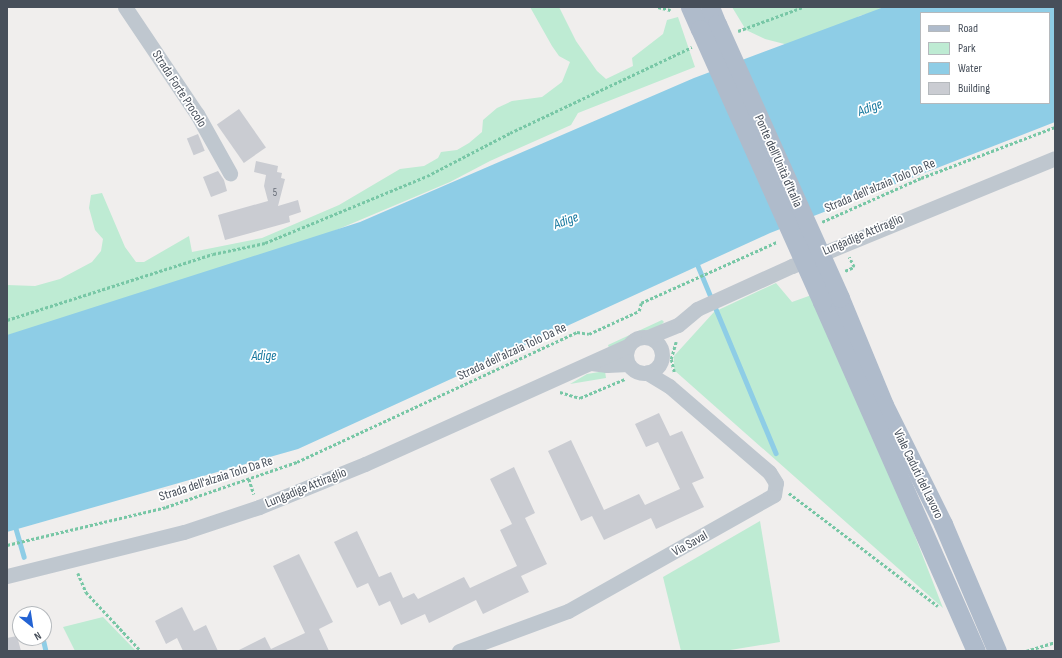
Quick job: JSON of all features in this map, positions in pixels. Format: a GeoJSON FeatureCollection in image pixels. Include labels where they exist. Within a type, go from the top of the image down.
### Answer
{"type":"FeatureCollection","features":[{"type":"Feature","properties":{"kind":"main road"},"geometry":{"type":"LineString","coordinates":[[690,7],[707,26]]}},
{"type":"Feature","properties":{"kind":"main road","name":"Ponte dell'Unità d'Italia"},"geometry":{"type":"LineString","coordinates":[[707,26],[830,278],[831,300]]}},
{"type":"Feature","properties":{"kind":"main road","name":"Ponte dell'Unità d'Italia"},"geometry":{"type":"LineString","coordinates":[[707,26],[831,300]]}},
{"type":"Feature","properties":{"kind":"main road","name":"Viale Caduti del Lavoro"},"geometry":{"type":"LineString","coordinates":[[831,300],[976,651]]}},
{"type":"Feature","properties":{"kind":"main road","name":"Viale Caduti del Lavoro"},"geometry":{"type":"LineString","coordinates":[[831,300],[943,524],[997,651]]}},
{"type":"Feature","properties":{"kind":"street","name":"Strada Forte Procolo"},"geometry":{"type":"LineString","coordinates":[[125,7],[197,114],[230,173]]}},
{"type":"Feature","properties":{"kind":"street","name":"Lungadige Attiraglio"},"geometry":{"type":"LineString","coordinates":[[656,364],[679,331],[697,309],[843,243],[1055,158]]}},
{"type":"Feature","properties":{"kind":"street","name":"Lungadige Attiraglio"},"geometry":{"type":"LineString","coordinates":[[7,576],[184,532],[259,507],[365,464],[591,363],[606,354],[628,346],[636,338],[679,331]]}},
{"type":"Feature","properties":{"kind":"street"},"geometry":{"type":"LineString","coordinates":[[648,337],[658,342],[656,364],[669,386],[769,472],[776,483]]}},
{"type":"Feature","properties":{"kind":"street"},"geometry":{"type":"LineString","coordinates":[[628,346],[625,355],[628,364],[637,372],[656,364]]}},
{"type":"Feature","properties":{"kind":"street","name":"Lungadige Attiraglio"},"geometry":{"type":"LineString","coordinates":[[591,363],[607,365],[628,364]]}},
{"type":"Feature","properties":{"kind":"street","name":"Via Saval"},"geometry":{"type":"LineString","coordinates":[[459,651],[568,611],[738,517],[774,495],[776,483]]}},
{"type":"Feature","properties":{"kind":"path"},"geometry":{"type":"LineString","coordinates":[[658,7],[671,10]]}},
{"type":"Feature","properties":{"kind":"path"},"geometry":{"type":"LineString","coordinates":[[736,31],[803,7]]}},
{"type":"Feature","properties":{"kind":"path"},"geometry":{"type":"LineString","coordinates":[[7,320],[213,254],[265,243],[428,176],[707,26]]}},
{"type":"Feature","properties":{"kind":"path","name":"Strada dell'alzaia Tolo Da Re"},"geometry":{"type":"LineString","coordinates":[[819,224],[920,178],[1055,127]]}},
{"type":"Feature","properties":{"kind":"path","name":"Strada dell'alzaia Tolo Da Re"},"geometry":{"type":"LineString","coordinates":[[7,545],[166,507],[297,462],[577,332],[590,334],[639,311],[641,303],[782,240]]}},
{"type":"Feature","properties":{"kind":"path"},"geometry":{"type":"LineString","coordinates":[[830,278],[854,267],[843,243]]}},
{"type":"Feature","properties":{"kind":"path"},"geometry":{"type":"LineString","coordinates":[[669,386],[676,377],[671,359],[679,331]]}},
{"type":"Feature","properties":{"kind":"path"},"geometry":{"type":"LineString","coordinates":[[776,483],[938,607],[962,618]]}},
{"type":"Feature","properties":{"kind":"path"},"geometry":{"type":"LineString","coordinates":[[73,560],[86,592],[141,651]]}},
{"type":"Feature","properties":{"kind":"path"},"geometry":{"type":"LineString","coordinates":[[1026,651],[1055,642]]}},
{"type":"Feature","properties":{"kind":"green space"},"geometry":{"type":"Polygon","coordinates":[[[530,7],[559,7],[576,41],[597,71],[606,79],[633,66],[632,58],[663,34],[667,20],[678,17],[695,67],[578,113],[571,125],[490,161],[450,182],[315,239],[7,347],[7,285],[35,286],[60,279],[92,262],[101,251],[103,239],[95,230],[89,208],[91,195],[102,193],[125,247],[136,262],[144,262],[189,236],[192,252],[262,238],[339,205],[400,169],[424,166],[438,158],[441,152],[457,150],[469,143],[482,132],[483,120],[497,108],[512,101],[542,97],[562,82],[570,62],[559,56],[530,7]]]}},
{"type":"Feature","properties":{"kind":"green space"},"geometry":{"type":"Polygon","coordinates":[[[732,7],[893,7],[859,16],[847,30],[800,48],[765,39],[746,30],[732,7]]]}},
{"type":"Feature","properties":{"kind":"green space"},"geometry":{"type":"Polygon","coordinates":[[[776,283],[792,302],[820,292],[943,608],[674,370],[674,356],[714,312],[776,283]]]}},
{"type":"Feature","properties":{"kind":"green space"},"geometry":{"type":"Polygon","coordinates":[[[662,320],[664,322],[660,326],[634,334],[622,344],[609,348],[608,345],[662,320]]]}},
{"type":"Feature","properties":{"kind":"green space"},"geometry":{"type":"Polygon","coordinates":[[[605,371],[606,378],[570,384],[587,374],[605,371]]]}},
{"type":"Feature","properties":{"kind":"green space"},"geometry":{"type":"Polygon","coordinates":[[[760,521],[780,642],[724,651],[681,651],[663,577],[760,521]]]}},
{"type":"Feature","properties":{"kind":"green space"},"geometry":{"type":"Polygon","coordinates":[[[103,617],[136,651],[75,651],[63,627],[103,617]]]}},
{"type":"Feature","properties":{"kind":"water","name":"Adige"},"geometry":{"type":"Polygon","coordinates":[[[884,7],[1055,7],[1055,122],[770,233],[298,449],[7,532],[7,335],[360,222],[694,78],[884,7]]]}},
{"type":"Feature","properties":{"kind":"building"},"geometry":{"type":"Polygon","coordinates":[[[239,109],[266,148],[244,163],[217,124],[239,109]]]}},
{"type":"Feature","properties":{"kind":"building"},"geometry":{"type":"Polygon","coordinates":[[[198,134],[205,151],[194,155],[187,138],[198,134]]]}},
{"type":"Feature","properties":{"kind":"building"},"geometry":{"type":"Polygon","coordinates":[[[256,161],[278,166],[277,172],[282,173],[281,178],[285,179],[278,206],[298,200],[301,212],[289,216],[290,222],[225,240],[218,215],[268,201],[264,186],[266,175],[254,172],[256,161]]]}},
{"type":"Feature","properties":{"kind":"building"},"geometry":{"type":"Polygon","coordinates":[[[218,171],[224,180],[227,191],[211,197],[203,177],[218,171]]]}},
{"type":"Feature","properties":{"kind":"building"},"geometry":{"type":"Polygon","coordinates":[[[659,413],[670,436],[682,431],[704,478],[692,483],[704,507],[656,529],[651,518],[604,540],[592,516],[581,521],[548,451],[571,440],[604,510],[639,494],[645,505],[680,489],[658,442],[646,447],[635,424],[659,413]]]}},
{"type":"Feature","properties":{"kind":"building"},"geometry":{"type":"Polygon","coordinates":[[[514,467],[535,513],[525,518],[547,564],[521,576],[529,592],[483,614],[476,600],[429,623],[425,614],[401,625],[390,601],[379,606],[368,583],[357,588],[334,542],[357,531],[379,577],[391,572],[403,598],[414,593],[418,599],[464,577],[470,588],[517,566],[500,530],[512,524],[490,479],[514,467]]]}},
{"type":"Feature","properties":{"kind":"building"},"geometry":{"type":"Polygon","coordinates":[[[299,554],[333,622],[319,629],[329,651],[237,651],[265,637],[271,649],[305,633],[273,566],[299,554]]]}},
{"type":"Feature","properties":{"kind":"building"},"geometry":{"type":"Polygon","coordinates":[[[182,607],[194,631],[206,625],[218,651],[183,651],[177,638],[166,644],[155,621],[182,607]]]}},
{"type":"Feature","properties":{"kind":"building"},"geometry":{"type":"Polygon","coordinates":[[[12,637],[12,646],[20,646],[21,651],[7,651],[7,638],[12,637]]]}},
{"type":"Feature","properties":{"kind":"waterway"},"geometry":{"type":"LineString","coordinates":[[696,261],[776,453]]}},
{"type":"Feature","properties":{"kind":"waterway"},"geometry":{"type":"LineString","coordinates":[[15,525],[24,557]]}},
{"type":"Feature","properties":{"kind":"waterway"},"geometry":{"type":"LineString","coordinates":[[45,646],[46,651]]}}]}
